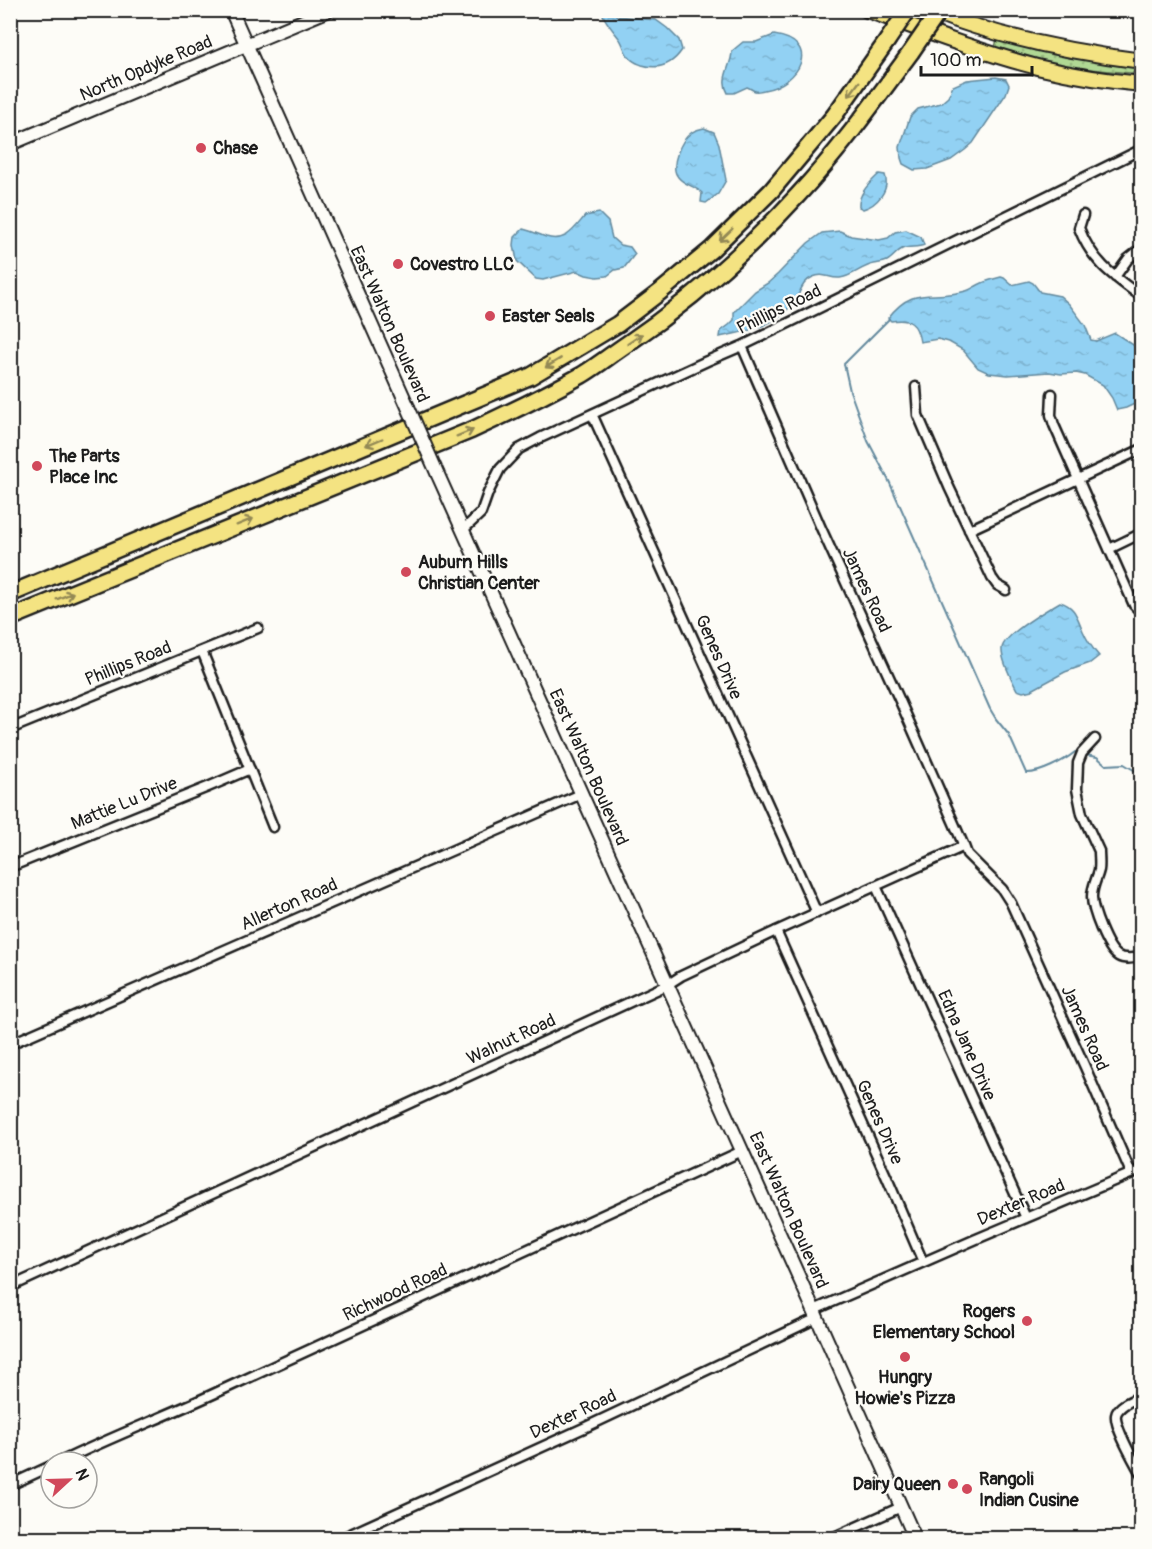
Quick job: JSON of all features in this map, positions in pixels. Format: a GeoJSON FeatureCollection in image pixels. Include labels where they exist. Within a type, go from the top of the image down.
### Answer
{"type":"FeatureCollection","features":[{"type":"Feature","properties":{"kind":"highway"},"geometry":{"type":"LineString","coordinates":[[10,594],[531,376],[618,324],[712,249],[771,191],[834,116],[908,10]]}},
{"type":"Feature","properties":{"kind":"highway"},"geometry":{"type":"LineString","coordinates":[[10,618],[472,430],[524,406],[583,374],[644,333],[687,300],[723,270],[799,195],[878,99],[911,52],[934,11]]}},
{"type":"Feature","properties":{"kind":"main road","name":"East Walton Boulevard"},"geometry":{"type":"LineString","coordinates":[[231,10],[915,1539]]}},
{"type":"Feature","properties":{"kind":"main road","name":"North Opdyke Road"},"geometry":{"type":"LineString","coordinates":[[10,144],[329,10]]}},
{"type":"Feature","properties":{"kind":"main road"},"geometry":{"type":"LineString","coordinates":[[867,10],[1037,67],[1073,75],[1142,84]]}},
{"type":"Feature","properties":{"kind":"main road"},"geometry":{"type":"LineString","coordinates":[[934,11],[976,27],[1026,41],[1085,53],[1142,61]]}},
{"type":"Feature","properties":{"kind":"street","name":"Phillips Road"},"geometry":{"type":"LineString","coordinates":[[463,530],[481,513],[500,469],[519,449],[742,346],[1142,149]]}},
{"type":"Feature","properties":{"kind":"street"},"geometry":{"type":"LineString","coordinates":[[1083,215],[1079,228],[1098,261],[1142,297]]}},
{"type":"Feature","properties":{"kind":"street"},"geometry":{"type":"LineString","coordinates":[[1115,277],[1128,259],[1142,248]]}},
{"type":"Feature","properties":{"kind":"street","name":"James Road"},"geometry":{"type":"LineString","coordinates":[[742,346],[816,518],[967,854],[1002,889],[1023,928],[1131,1173]]}},
{"type":"Feature","properties":{"kind":"street"},"geometry":{"type":"LineString","coordinates":[[916,387],[918,416],[992,578],[997,585],[1006,590]]}},
{"type":"Feature","properties":{"kind":"street"},"geometry":{"type":"LineString","coordinates":[[1052,394],[1051,415],[1134,605],[1142,613]]}},
{"type":"Feature","properties":{"kind":"street","name":"Genes Drive"},"geometry":{"type":"LineString","coordinates":[[592,414],[817,913]]}},
{"type":"Feature","properties":{"kind":"street"},"geometry":{"type":"LineString","coordinates":[[969,530],[1142,449]]}},
{"type":"Feature","properties":{"kind":"street"},"geometry":{"type":"LineString","coordinates":[[1109,549],[1142,532]]}},
{"type":"Feature","properties":{"kind":"street","name":"Phillips Road"},"geometry":{"type":"LineString","coordinates":[[10,729],[258,628]]}},
{"type":"Feature","properties":{"kind":"street"},"geometry":{"type":"LineString","coordinates":[[202,651],[273,827]]}},
{"type":"Feature","properties":{"kind":"street"},"geometry":{"type":"LineString","coordinates":[[1095,738],[1082,753],[1078,763],[1077,789],[1082,814],[1100,857],[1099,871],[1092,886],[1092,905],[1110,947],[1116,954],[1126,958],[1142,957]]}},
{"type":"Feature","properties":{"kind":"street","name":"Mattie Lu Drive"},"geometry":{"type":"LineString","coordinates":[[10,867],[250,769]]}},
{"type":"Feature","properties":{"kind":"street","name":"Allerton Road"},"geometry":{"type":"LineString","coordinates":[[10,1044],[581,794]]}},
{"type":"Feature","properties":{"kind":"street","name":"Walnut Road"},"geometry":{"type":"LineString","coordinates":[[10,1287],[964,846]]}},
{"type":"Feature","properties":{"kind":"street","name":"Edna Jane Drive"},"geometry":{"type":"LineString","coordinates":[[876,886],[1026,1218]]}},
{"type":"Feature","properties":{"kind":"street","name":"Genes Drive"},"geometry":{"type":"LineString","coordinates":[[776,931],[923,1262]]}},
{"type":"Feature","properties":{"kind":"street","name":"Richwood Road"},"geometry":{"type":"LineString","coordinates":[[87,1450],[742,1151]]}},
{"type":"Feature","properties":{"kind":"street","name":"Dexter Road"},"geometry":{"type":"LineString","coordinates":[[342,1539],[576,1432],[923,1262],[1142,1169]]}},
{"type":"Feature","properties":{"kind":"street"},"geometry":{"type":"LineString","coordinates":[[1142,1396],[1121,1407],[1116,1416],[1118,1429],[1142,1476]]}},
{"type":"Feature","properties":{"kind":"street"},"geometry":{"type":"LineString","coordinates":[[10,1485],[39,1472]]}},
{"type":"Feature","properties":{"kind":"street"},"geometry":{"type":"LineString","coordinates":[[832,1539],[901,1507]]}},
{"type":"Feature","properties":{"kind":"green space"},"geometry":{"type":"Polygon","coordinates":[[[997,39],[1141,67],[1141,74],[1068,67],[995,48],[997,39]]]}},
{"type":"Feature","properties":{"kind":"water"},"geometry":{"type":"Polygon","coordinates":[[[605,11],[612,11],[617,16],[656,20],[679,40],[682,50],[665,65],[654,67],[635,62],[628,56],[621,40],[606,21],[603,15],[605,11]]]}},
{"type":"Feature","properties":{"kind":"water"},"geometry":{"type":"Polygon","coordinates":[[[774,35],[789,39],[798,46],[801,54],[796,72],[777,86],[757,91],[747,87],[734,93],[728,93],[725,77],[732,51],[743,42],[756,42],[774,35]]]}},
{"type":"Feature","properties":{"kind":"water"},"geometry":{"type":"Polygon","coordinates":[[[996,77],[1006,79],[1009,85],[1006,94],[973,143],[951,160],[927,169],[914,170],[903,164],[900,147],[910,117],[918,109],[941,103],[948,97],[953,86],[967,80],[996,77]]]}},
{"type":"Feature","properties":{"kind":"water"},"geometry":{"type":"Polygon","coordinates":[[[704,128],[714,132],[719,144],[726,180],[718,194],[706,203],[701,202],[702,193],[678,177],[675,166],[683,141],[692,132],[704,128]]]}},
{"type":"Feature","properties":{"kind":"water"},"geometry":{"type":"Polygon","coordinates":[[[879,174],[885,175],[886,181],[881,196],[868,207],[863,209],[859,207],[863,193],[879,174]]]}},
{"type":"Feature","properties":{"kind":"water"},"geometry":{"type":"Polygon","coordinates":[[[599,213],[608,222],[612,238],[620,245],[630,247],[635,254],[624,268],[615,270],[607,276],[597,277],[577,271],[543,280],[536,279],[517,261],[515,237],[523,229],[546,237],[559,238],[569,234],[585,216],[599,213]]]}},
{"type":"Feature","properties":{"kind":"water"},"geometry":{"type":"Polygon","coordinates":[[[906,230],[921,237],[924,245],[902,249],[887,261],[870,265],[849,276],[836,278],[820,275],[813,277],[805,282],[791,306],[775,319],[758,328],[720,337],[721,331],[734,320],[734,312],[755,291],[778,274],[808,243],[822,233],[840,231],[851,236],[879,240],[888,238],[895,232],[906,230]]]}},
{"type":"Feature","properties":{"kind":"water"},"geometry":{"type":"Polygon","coordinates":[[[1001,277],[1012,285],[1029,281],[1040,292],[1060,296],[1085,325],[1091,340],[1096,341],[1115,333],[1141,350],[1141,401],[1117,410],[1103,385],[1085,375],[1076,373],[1008,375],[989,373],[978,368],[963,350],[949,342],[938,339],[920,342],[917,330],[912,323],[903,320],[891,321],[888,318],[897,307],[915,297],[954,294],[1001,277]]]}},
{"type":"Feature","properties":{"kind":"water"},"geometry":{"type":"Polygon","coordinates":[[[1060,602],[1069,606],[1075,613],[1088,641],[1099,656],[1090,663],[1065,672],[1032,690],[1023,692],[1017,690],[1003,659],[1004,644],[1026,623],[1060,602]]]}},
{"type":"Feature","properties":{"kind":"waterway"},"geometry":{"type":"LineString","coordinates":[[889,319],[844,364],[850,391],[868,441],[889,481],[990,709],[1009,735],[1026,773],[1044,769],[1075,752],[1080,752]]}},
{"type":"Feature","properties":{"kind":"waterway"},"geometry":{"type":"LineString","coordinates":[[1085,755],[1097,757],[1106,765],[1124,764],[1142,775]]}},
{"type":"Feature","properties":{"kind":"place","name":"Chase"},"geometry":{"type":"Point","coordinates":[201,148]}},
{"type":"Feature","properties":{"kind":"place","name":"Covestro LLC"},"geometry":{"type":"Point","coordinates":[398,264]}},
{"type":"Feature","properties":{"kind":"place","name":"Easter Seals"},"geometry":{"type":"Point","coordinates":[490,316]}},
{"type":"Feature","properties":{"kind":"place","name":"The Parts Place Inc"},"geometry":{"type":"Point","coordinates":[37,466]}},
{"type":"Feature","properties":{"kind":"place","name":"Auburn Hills Christian Center"},"geometry":{"type":"Point","coordinates":[406,572]}},
{"type":"Feature","properties":{"kind":"place","name":"Rogers Elementary School"},"geometry":{"type":"Point","coordinates":[1027,1321]}},
{"type":"Feature","properties":{"kind":"place","name":"Hungry Howie's Pizza"},"geometry":{"type":"Point","coordinates":[905,1357]}},
{"type":"Feature","properties":{"kind":"place","name":"Dairy Queen"},"geometry":{"type":"Point","coordinates":[953,1484]}},
{"type":"Feature","properties":{"kind":"place","name":"Rangoli Indian Cusine"},"geometry":{"type":"Point","coordinates":[967,1489]}}]}
